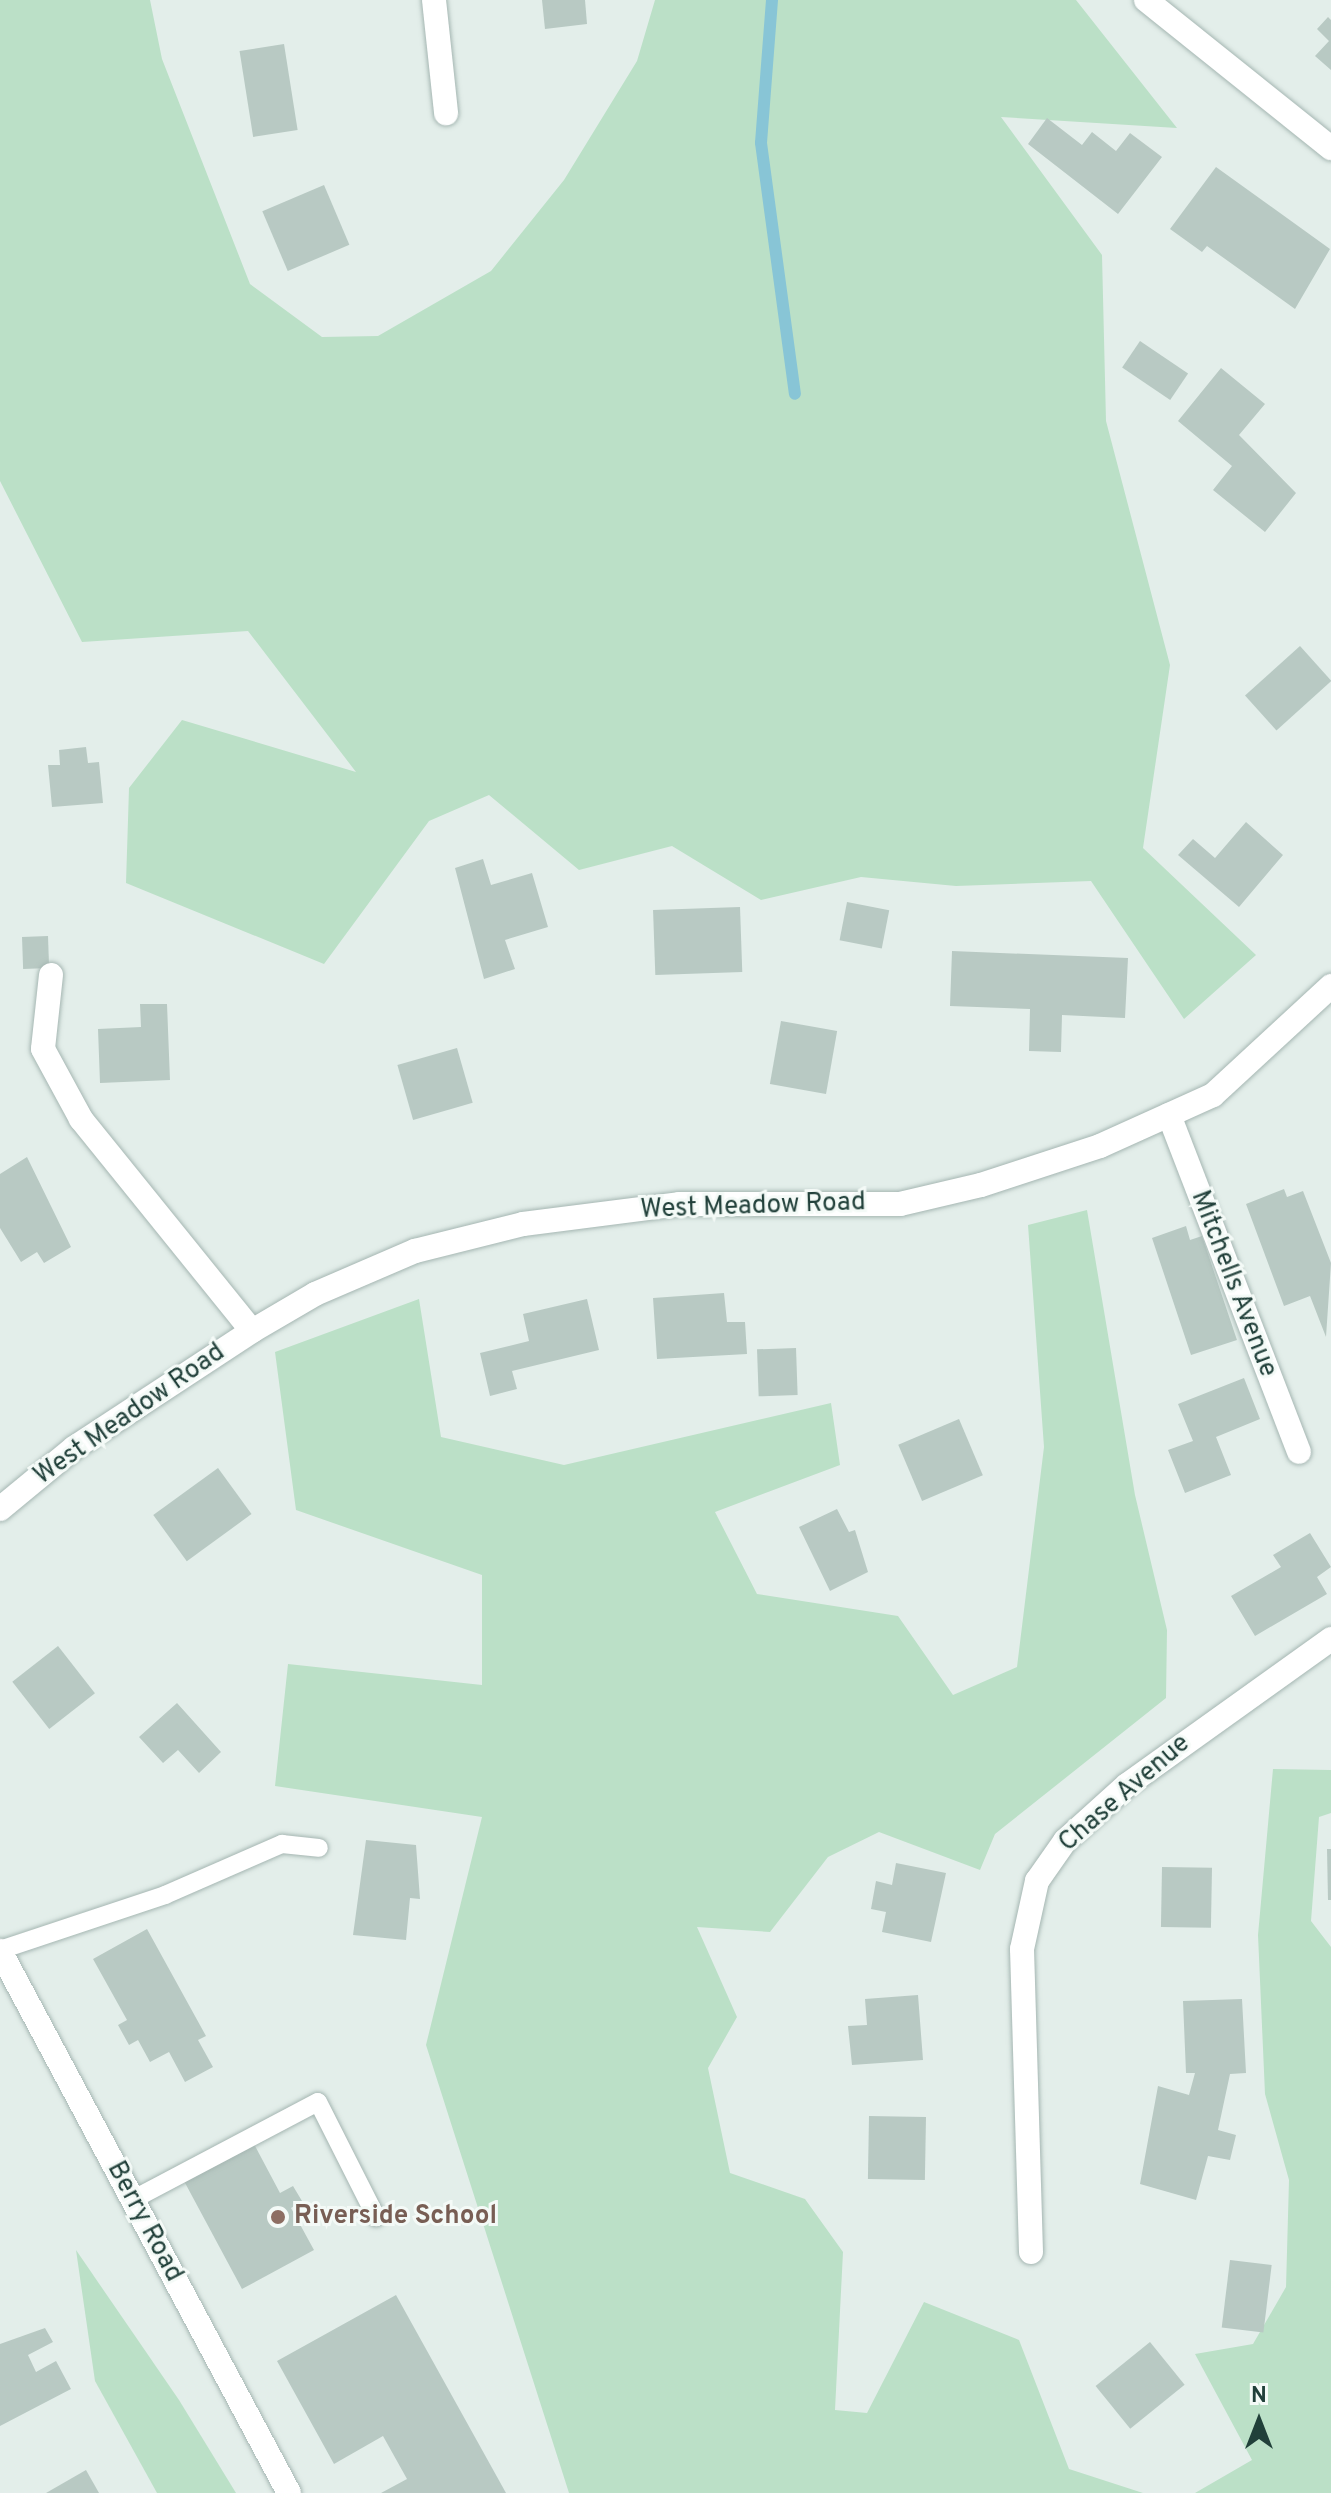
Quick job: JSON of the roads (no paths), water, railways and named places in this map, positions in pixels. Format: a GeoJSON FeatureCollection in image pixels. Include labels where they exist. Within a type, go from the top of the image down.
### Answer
{"type":"FeatureCollection","features":[{"type":"Feature","properties":{"kind":"street"},"geometry":{"type":"LineString","coordinates":[[434,0],[446,113]]}},
{"type":"Feature","properties":{"kind":"street"},"geometry":{"type":"LineString","coordinates":[[1146,0],[1331,148]]}},
{"type":"Feature","properties":{"kind":"street"},"geometry":{"type":"LineString","coordinates":[[51,975],[43,1049],[81,1119],[252,1331]]}},
{"type":"Feature","properties":{"kind":"street","name":"West Meadow Road"},"geometry":{"type":"LineString","coordinates":[[0,1509],[74,1448],[252,1331],[415,1251],[523,1224],[679,1204],[900,1204],[981,1185],[1169,1115],[1213,1095],[1331,986]]}},
{"type":"Feature","properties":{"kind":"street","name":"Mitchells Avenue"},"geometry":{"type":"LineString","coordinates":[[1169,1115],[1299,1452]]}},
{"type":"Feature","properties":{"kind":"street","name":"Chase Avenue"},"geometry":{"type":"LineString","coordinates":[[1031,2252],[1022,1949],[1037,1881],[1065,1841],[1127,1785],[1331,1639]]}},
{"type":"Feature","properties":{"kind":"street","name":"Berry Road"},"geometry":{"type":"LineString","coordinates":[[0,1951],[289,2493]]}},
{"type":"Feature","properties":{"kind":"lane"},"geometry":{"type":"LineString","coordinates":[[0,1951],[165,1895],[282,1844],[319,1848]]}},
{"type":"Feature","properties":{"kind":"lane"},"geometry":{"type":"LineString","coordinates":[[132,2200],[318,2102],[376,2217]]}},
{"type":"Feature","properties":{"kind":"waterway"},"geometry":{"type":"LineString","coordinates":[[772,0],[761,143],[795,394]]}},
{"type":"Feature","properties":{"kind":"place","name":"Riverside School"},"geometry":{"type":"Point","coordinates":[278,2217]}}]}
